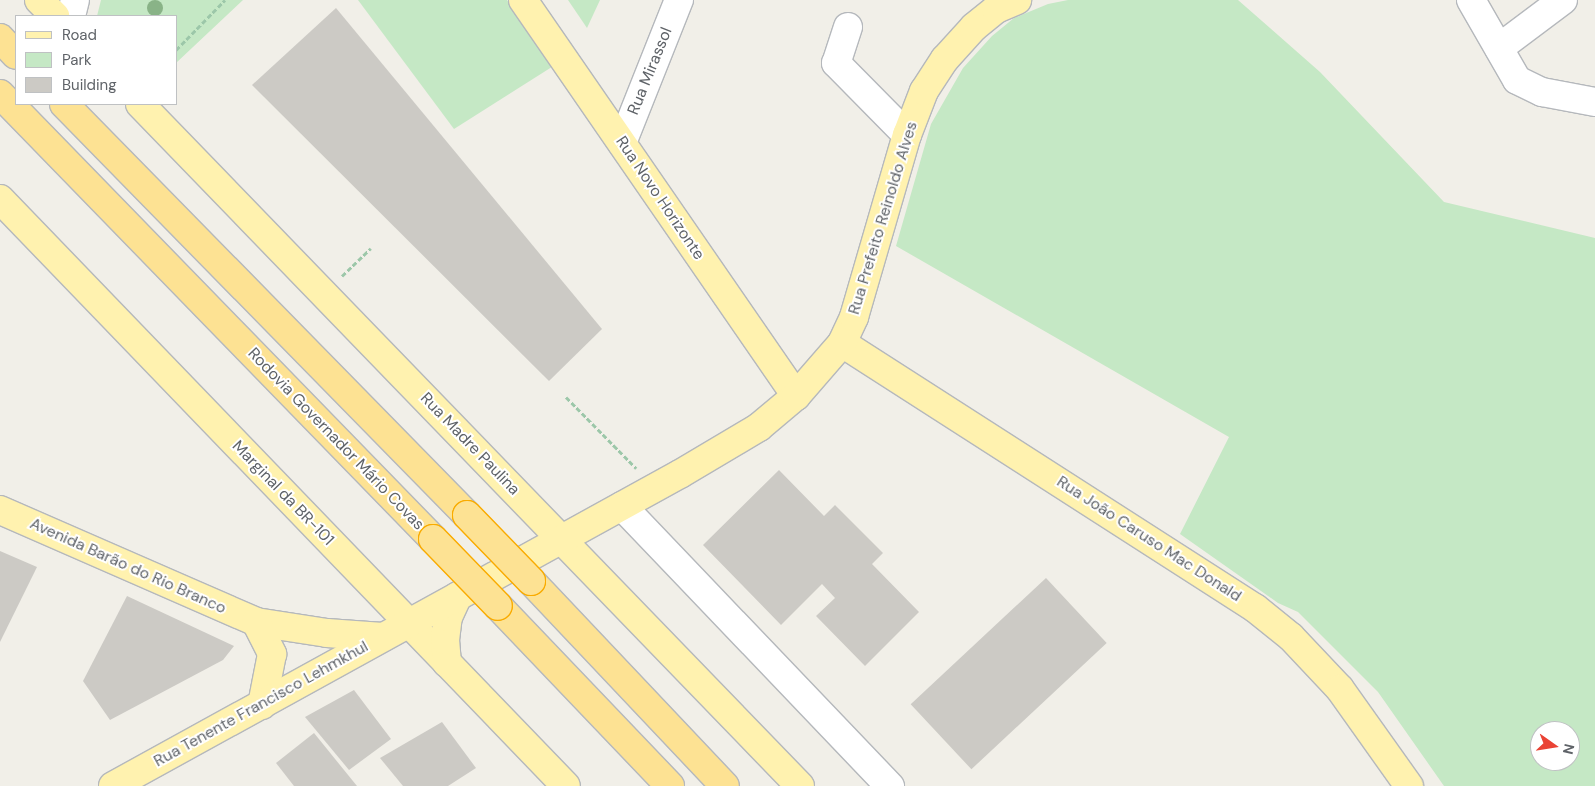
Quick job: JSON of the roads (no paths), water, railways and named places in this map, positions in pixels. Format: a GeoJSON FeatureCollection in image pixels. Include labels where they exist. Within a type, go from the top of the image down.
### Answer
{"type":"FeatureCollection","features":[{"type":"Feature","properties":{"kind":"highway"},"geometry":{"type":"LineString","coordinates":[[0,38],[15,53]]}},
{"type":"Feature","properties":{"kind":"highway","name":"Rodovia Governador Mário Covas"},"geometry":{"type":"LineString","coordinates":[[0,94],[498,606],[670,786]]}},
{"type":"Feature","properties":{"kind":"highway"},"geometry":{"type":"LineString","coordinates":[[65,105],[531,581],[725,786]]}},
{"type":"Feature","properties":{"kind":"main road"},"geometry":{"type":"LineString","coordinates":[[39,0],[54,15]]}},
{"type":"Feature","properties":{"kind":"main road","name":"Rua Novo Horizonte"},"geometry":{"type":"LineString","coordinates":[[523,0],[796,396]]}},
{"type":"Feature","properties":{"kind":"main road","name":"Rua Prefeito Reinoldo Alves"},"geometry":{"type":"LineString","coordinates":[[458,596],[656,488],[758,428],[796,396],[842,343],[864,289],[906,135],[924,91],[945,59],[1003,3]]}},
{"type":"Feature","properties":{"kind":"main road","name":"Rua Madre Paulina"},"geometry":{"type":"LineString","coordinates":[[141,105],[800,786]]}},
{"type":"Feature","properties":{"kind":"main road","name":"Marginal da BR-101"},"geometry":{"type":"LineString","coordinates":[[0,199],[566,786]]}},
{"type":"Feature","properties":{"kind":"main road","name":"Rua João Caruso Mac Donald"},"geometry":{"type":"LineString","coordinates":[[842,343],[1255,608],[1291,637],[1340,689],[1409,786]]}},
{"type":"Feature","properties":{"kind":"main road","name":"Avenida Barão do Rio Branco"},"geometry":{"type":"LineString","coordinates":[[0,510],[256,622],[327,633],[384,637]]}},
{"type":"Feature","properties":{"kind":"main road"},"geometry":{"type":"LineString","coordinates":[[448,663],[446,633],[458,596]]}},
{"type":"Feature","properties":{"kind":"main road","name":"Rua Tenente Francisco Lehmkhul"},"geometry":{"type":"LineString","coordinates":[[114,786],[262,706],[458,596]]}},
{"type":"Feature","properties":{"kind":"main road"},"geometry":{"type":"LineString","coordinates":[[256,622],[267,638],[272,654],[262,706]]}},
{"type":"Feature","properties":{"kind":"street"},"geometry":{"type":"LineString","coordinates":[[71,15],[75,0]]}},
{"type":"Feature","properties":{"kind":"street","name":"Rua Mirassol"},"geometry":{"type":"LineString","coordinates":[[622,143],[679,0]]}},
{"type":"Feature","properties":{"kind":"street"},"geometry":{"type":"LineString","coordinates":[[1471,0],[1517,80],[1542,92],[1595,102]]}},
{"type":"Feature","properties":{"kind":"street"},"geometry":{"type":"LineString","coordinates":[[1499,48],[1561,0]]}},
{"type":"Feature","properties":{"kind":"street"},"geometry":{"type":"LineString","coordinates":[[848,27],[836,63],[906,135]]}},
{"type":"Feature","properties":{"kind":"street"},"geometry":{"type":"LineString","coordinates":[[622,506],[890,786]]}}]}
